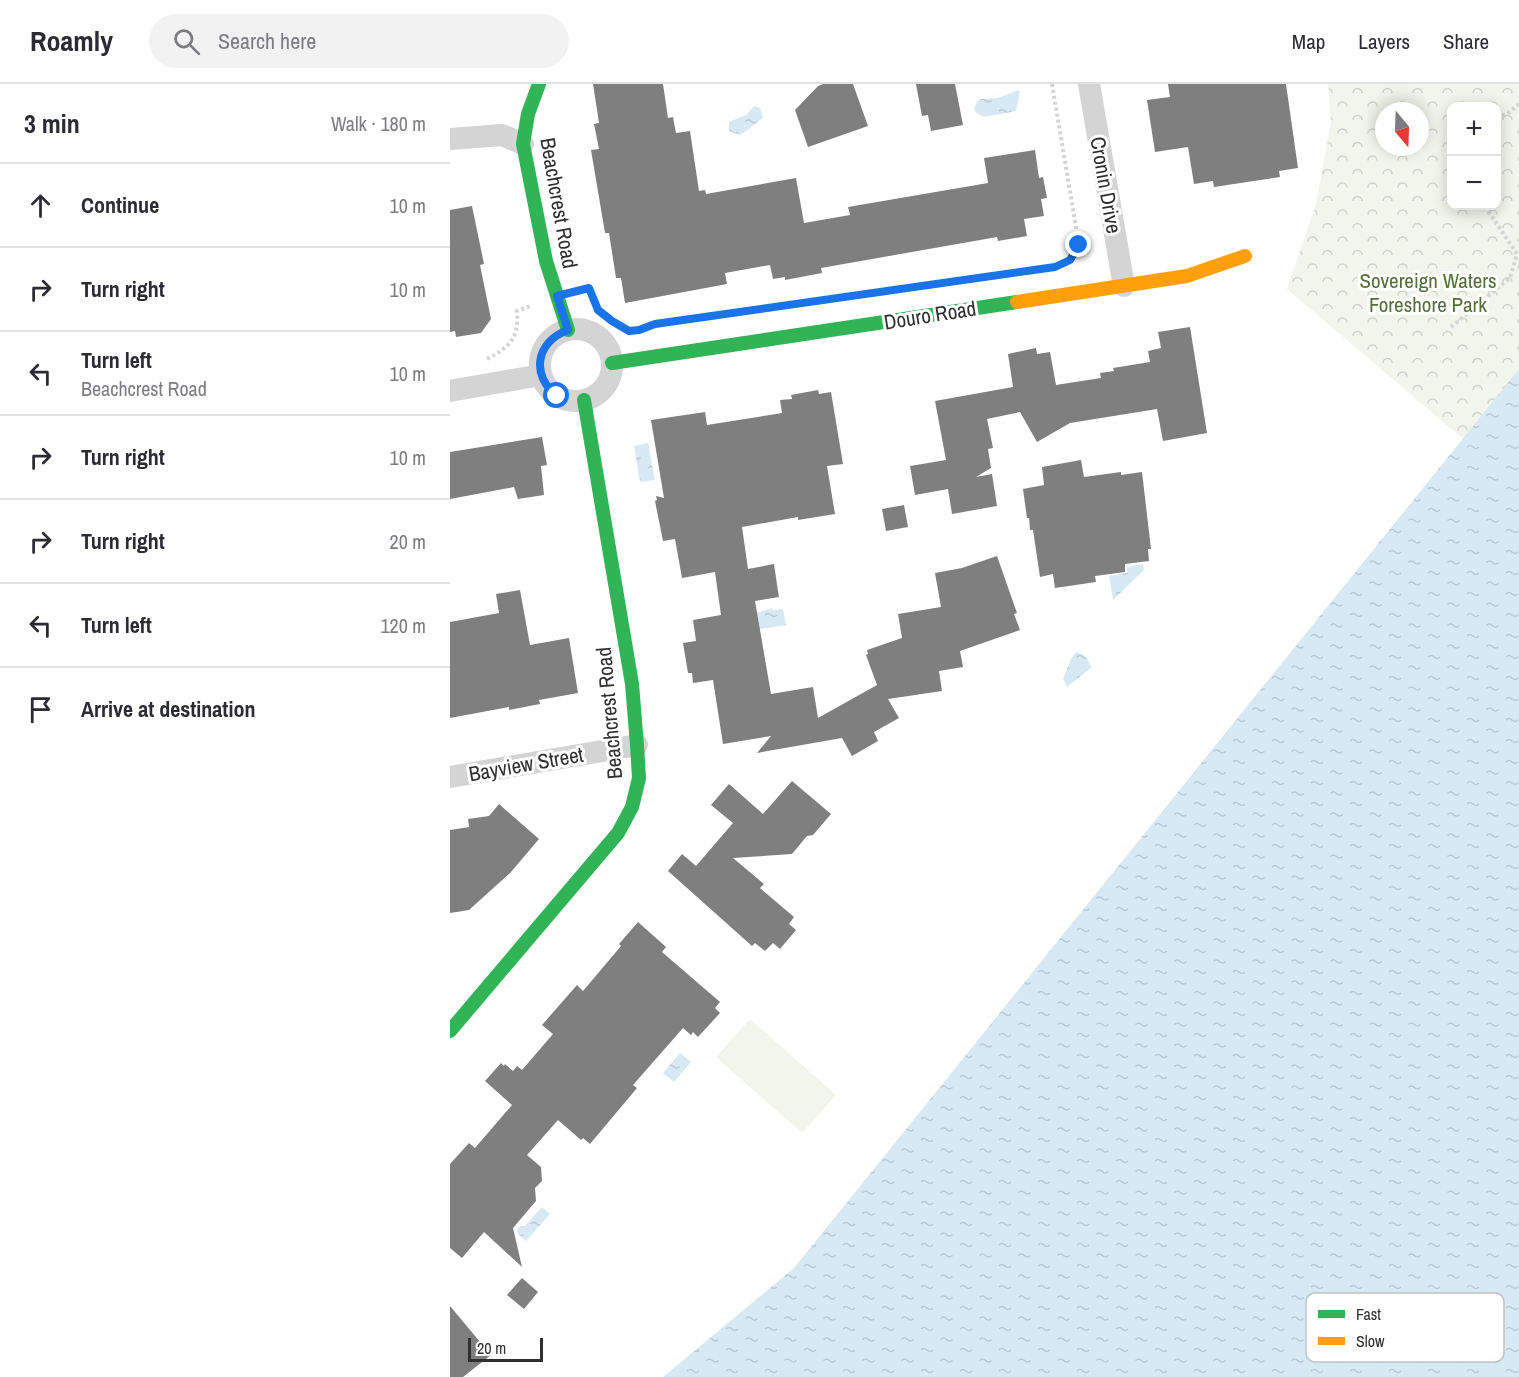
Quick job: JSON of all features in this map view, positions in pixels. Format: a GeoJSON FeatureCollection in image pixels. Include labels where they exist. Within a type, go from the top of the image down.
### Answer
{"type":"FeatureCollection","features":[{"type":"Feature","properties":{"kind":"street","name":"Beachcrest Road"},"geometry":{"type":"LineString","coordinates":[[539,84],[528,114],[523,144],[546,261],[568,330]]}},
{"type":"Feature","properties":{"kind":"street","name":"Cronin Drive"},"geometry":{"type":"LineString","coordinates":[[1089,84],[1124,286]]}},
{"type":"Feature","properties":{"kind":"street"},"geometry":{"type":"LineString","coordinates":[[450,139],[502,135],[523,144]]}},
{"type":"Feature","properties":{"kind":"street","name":"Douro Road"},"geometry":{"type":"LineString","coordinates":[[612,363],[1187,276],[1245,256]]}},
{"type":"Feature","properties":{"kind":"street"},"geometry":{"type":"LineString","coordinates":[[568,330],[585,330],[606,346],[612,363],[609,380],[592,398],[566,400],[557,396],[550,390],[541,375],[540,365],[545,347],[559,334],[568,330]]}},
{"type":"Feature","properties":{"kind":"street"},"geometry":{"type":"LineString","coordinates":[[450,391],[541,375]]}},
{"type":"Feature","properties":{"kind":"street","name":"Beachcrest Road"},"geometry":{"type":"LineString","coordinates":[[450,1031],[618,833],[632,807],[639,778],[632,684],[584,400]]}},
{"type":"Feature","properties":{"kind":"street","name":"Bayview Street"},"geometry":{"type":"LineString","coordinates":[[450,777],[637,745]]}},
{"type":"Feature","properties":{"kind":"path"},"geometry":{"type":"LineString","coordinates":[[1052,84],[1079,245],[1070,260],[1055,267]]}},
{"type":"Feature","properties":{"kind":"path"},"geometry":{"type":"LineString","coordinates":[[1501,115],[1507,114],[1519,104]]}},
{"type":"Feature","properties":{"kind":"path"},"geometry":{"type":"LineString","coordinates":[[1451,327],[1510,278],[1517,254],[1488,210]]}},
{"type":"Feature","properties":{"kind":"path"},"geometry":{"type":"LineString","coordinates":[[480,363],[499,353],[513,341],[518,326],[517,311],[557,296],[589,288],[598,310],[629,331],[655,324],[843,297]]}},
{"type":"Feature","properties":{"kind":"green space","name":"Sovereign Waters Foreshore Park"},"geometry":{"type":"Polygon","coordinates":[[[1328,84],[1519,84],[1519,369],[1463,439],[1287,289],[1316,204],[1331,122],[1328,84]]]}},
{"type":"Feature","properties":{"kind":"green space"},"geometry":{"type":"Polygon","coordinates":[[[750,1019],[836,1095],[802,1133],[716,1057],[750,1019]]]}},
{"type":"Feature","properties":{"kind":"water"},"geometry":{"type":"Polygon","coordinates":[[[1018,90],[1020,92],[1016,111],[985,117],[977,114],[974,109],[981,99],[998,98],[1018,90]]]}},
{"type":"Feature","properties":{"kind":"water"},"geometry":{"type":"Polygon","coordinates":[[[754,106],[760,108],[763,118],[739,135],[729,131],[729,122],[746,115],[754,106]]]}},
{"type":"Feature","properties":{"kind":"water"},"geometry":{"type":"Polygon","coordinates":[[[1519,369],[1519,1377],[663,1377],[794,1268],[1519,369]]]}},
{"type":"Feature","properties":{"kind":"water"},"geometry":{"type":"Polygon","coordinates":[[[648,443],[655,480],[640,482],[634,446],[648,443]]]}},
{"type":"Feature","properties":{"kind":"water"},"geometry":{"type":"Polygon","coordinates":[[[1143,564],[1144,570],[1113,600],[1109,576],[1127,573],[1127,567],[1143,564]]]}},
{"type":"Feature","properties":{"kind":"water"},"geometry":{"type":"Polygon","coordinates":[[[772,608],[773,610],[783,609],[786,625],[755,630],[752,614],[772,608]]]}},
{"type":"Feature","properties":{"kind":"water"},"geometry":{"type":"Polygon","coordinates":[[[1076,652],[1085,656],[1092,667],[1067,687],[1063,679],[1076,652]]]}},
{"type":"Feature","properties":{"kind":"water"},"geometry":{"type":"Polygon","coordinates":[[[680,1053],[691,1062],[674,1082],[663,1073],[680,1053]]]}},
{"type":"Feature","properties":{"kind":"water"},"geometry":{"type":"Polygon","coordinates":[[[542,1207],[550,1214],[526,1241],[517,1230],[520,1226],[525,1226],[542,1207]]]}},
{"type":"Feature","properties":{"kind":"building"},"geometry":{"type":"Polygon","coordinates":[[[593,84],[663,84],[668,118],[673,117],[676,133],[690,131],[699,191],[705,190],[706,194],[796,178],[804,223],[850,215],[848,207],[988,183],[984,158],[1035,150],[1039,178],[1043,177],[1047,198],[1041,199],[1044,216],[1024,219],[1027,236],[998,241],[997,237],[821,268],[822,273],[785,280],[785,277],[773,279],[770,265],[725,273],[727,284],[625,303],[621,278],[616,278],[609,233],[605,233],[591,150],[599,149],[594,124],[599,123],[593,84]]]}},
{"type":"Feature","properties":{"kind":"building"},"geometry":{"type":"Polygon","coordinates":[[[853,84],[868,126],[808,147],[795,110],[818,86],[853,84]]]}},
{"type":"Feature","properties":{"kind":"building"},"geometry":{"type":"Polygon","coordinates":[[[916,84],[955,84],[963,125],[931,131],[928,115],[922,116],[916,84]]]}},
{"type":"Feature","properties":{"kind":"building"},"geometry":{"type":"Polygon","coordinates":[[[1168,84],[1286,84],[1298,168],[1279,171],[1280,177],[1214,187],[1213,181],[1194,184],[1188,147],[1155,152],[1147,100],[1170,97],[1168,84]]]}},
{"type":"Feature","properties":{"kind":"building"},"geometry":{"type":"Polygon","coordinates":[[[472,206],[484,264],[480,265],[491,319],[481,333],[456,337],[455,331],[450,332],[450,210],[472,206]]]}},
{"type":"Feature","properties":{"kind":"building"},"geometry":{"type":"Polygon","coordinates":[[[1190,327],[1207,433],[1163,441],[1157,409],[1070,423],[1037,442],[1020,412],[987,419],[993,448],[988,449],[991,468],[976,477],[992,474],[997,506],[952,514],[948,489],[915,495],[910,466],[946,460],[935,401],[1013,387],[1008,354],[1036,348],[1037,354],[1050,352],[1056,385],[1101,378],[1100,373],[1114,371],[1113,368],[1150,362],[1148,351],[1161,348],[1158,332],[1190,327]]]}},
{"type":"Feature","properties":{"kind":"building"},"geometry":{"type":"Polygon","coordinates":[[[818,390],[819,394],[831,392],[843,464],[827,466],[835,514],[798,520],[798,517],[742,527],[748,569],[774,564],[779,597],[755,601],[771,694],[813,687],[818,718],[877,685],[866,655],[867,650],[902,638],[898,614],[941,607],[935,573],[962,568],[997,556],[1017,613],[1014,614],[1020,630],[960,651],[963,667],[939,671],[942,691],[888,699],[899,718],[874,732],[878,741],[852,756],[842,738],[757,753],[771,736],[723,744],[713,680],[693,683],[692,673],[688,673],[683,643],[696,641],[693,620],[721,615],[715,572],[682,578],[675,539],[663,541],[655,501],[656,496],[664,498],[651,420],[705,412],[707,425],[782,413],[780,400],[792,399],[791,395],[818,390]]]}},
{"type":"Feature","properties":{"kind":"building"},"geometry":{"type":"Polygon","coordinates":[[[542,437],[547,465],[541,466],[544,495],[518,499],[514,487],[450,499],[450,452],[542,437]]]}},
{"type":"Feature","properties":{"kind":"building"},"geometry":{"type":"Polygon","coordinates":[[[1081,460],[1084,477],[1121,472],[1121,475],[1142,472],[1151,549],[1148,549],[1149,561],[1125,564],[1125,572],[1095,576],[1096,582],[1055,588],[1053,574],[1040,577],[1033,530],[1030,530],[1029,518],[1027,518],[1023,489],[1044,485],[1042,467],[1081,460]]]}},
{"type":"Feature","properties":{"kind":"building"},"geometry":{"type":"Polygon","coordinates":[[[904,505],[908,527],[886,531],[882,509],[904,505]]]}},
{"type":"Feature","properties":{"kind":"building"},"geometry":{"type":"Polygon","coordinates":[[[520,590],[530,645],[569,638],[578,693],[539,700],[540,704],[509,710],[509,707],[450,718],[450,622],[499,613],[496,594],[520,590]]]}},
{"type":"Feature","properties":{"kind":"building"},"geometry":{"type":"Polygon","coordinates":[[[792,781],[831,814],[813,835],[807,836],[792,854],[733,858],[764,884],[760,888],[794,917],[789,924],[796,930],[780,949],[773,943],[765,951],[755,943],[752,946],[668,871],[682,854],[696,866],[733,823],[711,805],[729,784],[763,814],[792,781]]]}},
{"type":"Feature","properties":{"kind":"building"},"geometry":{"type":"Polygon","coordinates":[[[499,804],[539,839],[511,872],[469,910],[450,913],[450,830],[469,827],[468,819],[489,816],[499,804]]]}},
{"type":"Feature","properties":{"kind":"building"},"geometry":{"type":"Polygon","coordinates":[[[638,922],[666,947],[662,952],[720,1002],[715,1008],[720,1013],[698,1037],[693,1032],[691,1035],[683,1028],[633,1085],[637,1088],[590,1144],[583,1138],[581,1140],[558,1120],[527,1155],[541,1167],[542,1181],[535,1188],[536,1201],[513,1228],[522,1267],[484,1232],[462,1258],[450,1248],[450,1164],[469,1143],[475,1148],[512,1105],[485,1081],[501,1063],[513,1071],[517,1066],[522,1070],[553,1034],[542,1025],[577,985],[583,991],[638,922]]]}},
{"type":"Feature","properties":{"kind":"building"},"geometry":{"type":"Polygon","coordinates":[[[522,1278],[538,1292],[524,1309],[507,1295],[522,1278]]]}},
{"type":"Feature","properties":{"kind":"building"},"geometry":{"type":"Polygon","coordinates":[[[450,1306],[491,1355],[463,1377],[450,1377],[450,1306]]]}},
{"type":"Feature","properties":{"kind":"traffic: fast"},"geometry":{"type":"LineString","coordinates":[[539,84],[528,114],[523,144],[546,261],[568,330]]}},
{"type":"Feature","properties":{"kind":"traffic: fast"},"geometry":{"type":"LineString","coordinates":[[612,363],[1017,302]]}},
{"type":"Feature","properties":{"kind":"traffic: fast"},"geometry":{"type":"LineString","coordinates":[[450,1031],[618,833],[632,807],[639,778],[632,684],[584,400]]}},
{"type":"Feature","properties":{"kind":"traffic: slow"},"geometry":{"type":"LineString","coordinates":[[1017,302],[1187,276],[1245,256]]}},
{"type":"Feature","properties":{"kind":"route"},"geometry":{"type":"LineString","coordinates":[[557,396],[545,384],[540,365],[541,356],[551,339],[568,330],[557,296],[589,288],[598,310],[629,331],[655,324],[1055,267],[1070,260],[1079,245]]}}]}
